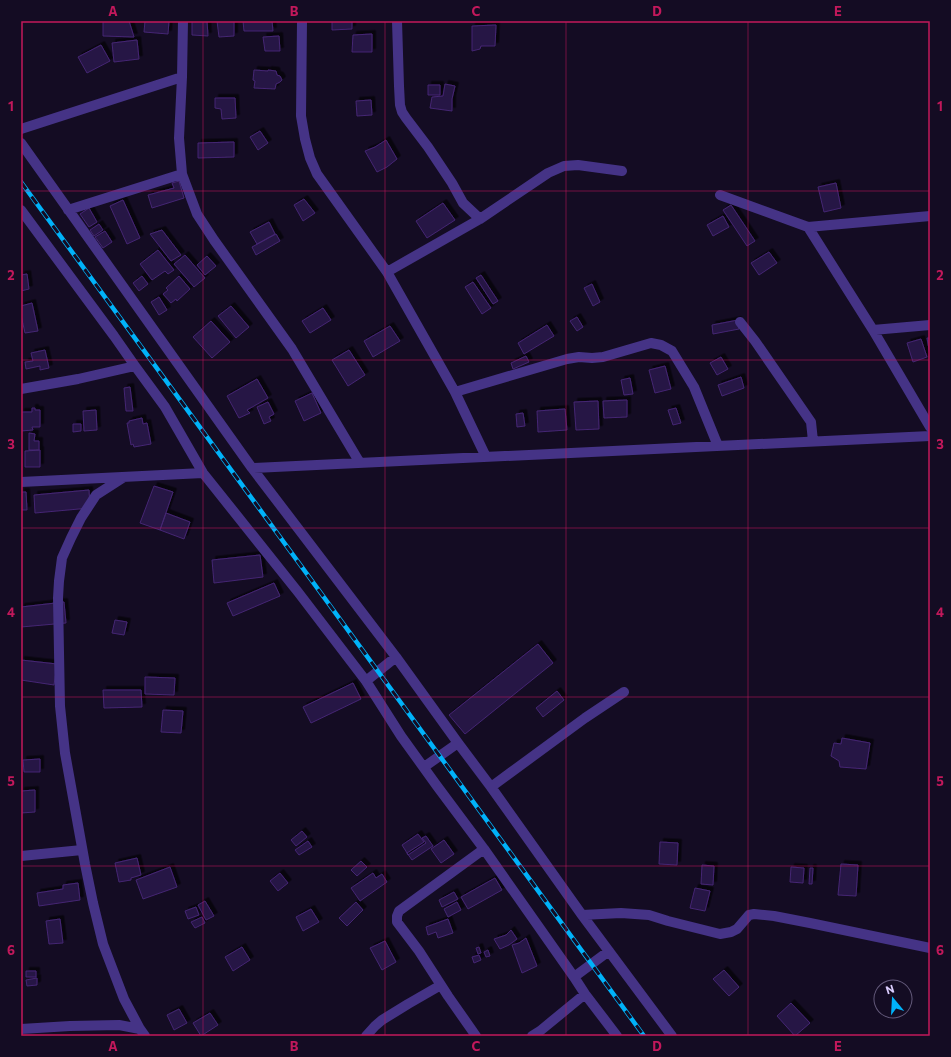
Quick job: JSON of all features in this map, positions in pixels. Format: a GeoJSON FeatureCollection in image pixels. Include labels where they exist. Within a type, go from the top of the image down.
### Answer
{"type":"FeatureCollection","features":[{"type":"Feature","properties":{"kind":"street"},"geometry":{"type":"LineString","coordinates":[[183,21],[179,138],[182,174],[197,214],[292,349],[360,463]]}},
{"type":"Feature","properties":{"kind":"street"},"geometry":{"type":"LineString","coordinates":[[302,21],[301,116],[310,158],[317,174],[387,272],[455,392],[486,457]]}},
{"type":"Feature","properties":{"kind":"street"},"geometry":{"type":"LineString","coordinates":[[397,21],[398,86],[402,112],[428,147],[452,183],[463,203],[480,219]]}},
{"type":"Feature","properties":{"kind":"street"},"geometry":{"type":"LineString","coordinates":[[21,129],[182,77]]}},
{"type":"Feature","properties":{"kind":"street"},"geometry":{"type":"LineString","coordinates":[[21,143],[252,468],[396,658],[491,787],[582,915],[672,1036]]}},
{"type":"Feature","properties":{"kind":"street"},"geometry":{"type":"LineString","coordinates":[[387,272],[480,219],[548,173],[564,166],[578,165],[622,172]]}},
{"type":"Feature","properties":{"kind":"street"},"geometry":{"type":"LineString","coordinates":[[68,210],[182,174]]}},
{"type":"Feature","properties":{"kind":"street"},"geometry":{"type":"LineString","coordinates":[[720,196],[808,227],[930,216]]}},
{"type":"Feature","properties":{"kind":"street"},"geometry":{"type":"LineString","coordinates":[[21,210],[165,406],[203,473],[298,592],[366,681],[401,736],[484,849],[585,994],[617,1036]]}},
{"type":"Feature","properties":{"kind":"street"},"geometry":{"type":"LineString","coordinates":[[808,227],[873,330],[930,427]]}},
{"type":"Feature","properties":{"kind":"street"},"geometry":{"type":"LineString","coordinates":[[740,322],[755,341],[811,422],[813,441]]}},
{"type":"Feature","properties":{"kind":"street"},"geometry":{"type":"LineString","coordinates":[[873,330],[930,324]]}},
{"type":"Feature","properties":{"kind":"street"},"geometry":{"type":"LineString","coordinates":[[455,392],[567,358],[603,357],[651,343],[661,345],[672,350],[694,387],[718,446]]}},
{"type":"Feature","properties":{"kind":"street"},"geometry":{"type":"LineString","coordinates":[[21,389],[78,379],[135,366]]}},
{"type":"Feature","properties":{"kind":"street"},"geometry":{"type":"LineString","coordinates":[[252,468],[930,436]]}},
{"type":"Feature","properties":{"kind":"street"},"geometry":{"type":"LineString","coordinates":[[21,482],[203,473]]}},
{"type":"Feature","properties":{"kind":"street"},"geometry":{"type":"LineString","coordinates":[[124,477],[96,495],[70,538],[62,558],[58,598],[60,706],[65,753],[82,850],[103,944],[129,1010],[142,1033]]}},
{"type":"Feature","properties":{"kind":"street"},"geometry":{"type":"LineString","coordinates":[[366,681],[396,658]]}},
{"type":"Feature","properties":{"kind":"street"},"geometry":{"type":"LineString","coordinates":[[491,787],[624,692]]}},
{"type":"Feature","properties":{"kind":"street"},"geometry":{"type":"LineString","coordinates":[[424,767],[458,743]]}},
{"type":"Feature","properties":{"kind":"street"},"geometry":{"type":"LineString","coordinates":[[476,1036],[419,951],[397,922],[397,916],[400,911],[484,849]]}},
{"type":"Feature","properties":{"kind":"street"},"geometry":{"type":"LineString","coordinates":[[21,856],[82,850]]}},
{"type":"Feature","properties":{"kind":"street"},"geometry":{"type":"LineString","coordinates":[[582,915],[621,913],[649,915],[720,934],[737,929],[749,915],[754,914],[774,916],[930,948]]}},
{"type":"Feature","properties":{"kind":"street"},"geometry":{"type":"LineString","coordinates":[[574,977],[609,951]]}},
{"type":"Feature","properties":{"kind":"street"},"geometry":{"type":"LineString","coordinates":[[366,1036],[382,1020],[441,985]]}},
{"type":"Feature","properties":{"kind":"street"},"geometry":{"type":"LineString","coordinates":[[532,1036],[585,994]]}},
{"type":"Feature","properties":{"kind":"street"},"geometry":{"type":"LineString","coordinates":[[119,1025],[129,1010]]}},
{"type":"Feature","properties":{"kind":"street"},"geometry":{"type":"LineString","coordinates":[[21,1029],[119,1025],[142,1033]]}},
{"type":"Feature","properties":{"kind":"building"},"geometry":{"type":"Polygon","coordinates":[[[103,21],[129,21],[134,37],[103,36],[103,21]]]}},
{"type":"Feature","properties":{"kind":"building"},"geometry":{"type":"Polygon","coordinates":[[[145,21],[169,21],[168,34],[144,32],[145,21]]]}},
{"type":"Feature","properties":{"kind":"building"},"geometry":{"type":"Polygon","coordinates":[[[192,21],[207,21],[208,36],[192,35],[192,21]]]}},
{"type":"Feature","properties":{"kind":"building"},"geometry":{"type":"Polygon","coordinates":[[[217,21],[234,21],[234,36],[219,37],[217,21]]]}},
{"type":"Feature","properties":{"kind":"building"},"geometry":{"type":"Polygon","coordinates":[[[243,21],[272,21],[273,31],[244,31],[243,21]]]}},
{"type":"Feature","properties":{"kind":"building"},"geometry":{"type":"Polygon","coordinates":[[[332,21],[352,21],[352,29],[332,30],[332,21]]]}},
{"type":"Feature","properties":{"kind":"building"},"geometry":{"type":"Polygon","coordinates":[[[496,25],[495,46],[481,46],[480,49],[472,51],[472,26],[496,25]]]}},
{"type":"Feature","properties":{"kind":"building"},"geometry":{"type":"Polygon","coordinates":[[[372,34],[372,52],[352,52],[353,35],[372,34]]]}},
{"type":"Feature","properties":{"kind":"building"},"geometry":{"type":"Polygon","coordinates":[[[279,36],[280,51],[265,51],[263,37],[279,36]]]}},
{"type":"Feature","properties":{"kind":"building"},"geometry":{"type":"Polygon","coordinates":[[[137,40],[139,59],[114,62],[112,43],[137,40]]]}},
{"type":"Feature","properties":{"kind":"building"},"geometry":{"type":"Polygon","coordinates":[[[101,45],[110,61],[87,73],[78,57],[101,45]]]}},
{"type":"Feature","properties":{"kind":"building"},"geometry":{"type":"Polygon","coordinates":[[[254,70],[276,71],[277,75],[280,76],[282,80],[276,84],[275,89],[254,88],[254,70]]]}},
{"type":"Feature","properties":{"kind":"building"},"geometry":{"type":"Polygon","coordinates":[[[445,84],[455,86],[452,99],[452,111],[430,108],[432,97],[443,96],[445,84]]]}},
{"type":"Feature","properties":{"kind":"building"},"geometry":{"type":"Polygon","coordinates":[[[428,85],[440,85],[440,95],[428,95],[428,85]]]}},
{"type":"Feature","properties":{"kind":"building"},"geometry":{"type":"Polygon","coordinates":[[[215,98],[235,98],[236,118],[222,119],[221,109],[215,108],[215,98]]]}},
{"type":"Feature","properties":{"kind":"building"},"geometry":{"type":"Polygon","coordinates":[[[371,100],[372,115],[357,116],[356,101],[371,100]]]}},
{"type":"Feature","properties":{"kind":"building"},"geometry":{"type":"Polygon","coordinates":[[[260,131],[268,143],[258,150],[250,137],[260,131]]]}},
{"type":"Feature","properties":{"kind":"building"},"geometry":{"type":"Polygon","coordinates":[[[386,140],[397,159],[387,167],[377,172],[365,151],[386,140]]]}},
{"type":"Feature","properties":{"kind":"building"},"geometry":{"type":"Polygon","coordinates":[[[234,142],[234,157],[198,158],[198,143],[234,142]]]}},
{"type":"Feature","properties":{"kind":"building"},"geometry":{"type":"Polygon","coordinates":[[[179,181],[184,198],[152,208],[148,195],[174,188],[172,183],[179,181]]]}},
{"type":"Feature","properties":{"kind":"building"},"geometry":{"type":"Polygon","coordinates":[[[836,183],[841,208],[824,212],[818,187],[836,183]]]}},
{"type":"Feature","properties":{"kind":"building"},"geometry":{"type":"Polygon","coordinates":[[[304,199],[315,213],[303,221],[294,205],[304,199]]]}},
{"type":"Feature","properties":{"kind":"building"},"geometry":{"type":"Polygon","coordinates":[[[123,200],[140,238],[127,244],[110,206],[123,200]]]}},
{"type":"Feature","properties":{"kind":"building"},"geometry":{"type":"Polygon","coordinates":[[[443,203],[455,220],[427,238],[416,221],[443,203]]]}},
{"type":"Feature","properties":{"kind":"building"},"geometry":{"type":"Polygon","coordinates":[[[731,205],[755,241],[747,246],[723,210],[731,205]]]}},
{"type":"Feature","properties":{"kind":"building"},"geometry":{"type":"Polygon","coordinates":[[[89,208],[97,222],[89,227],[80,214],[89,208]]]}},
{"type":"Feature","properties":{"kind":"building"},"geometry":{"type":"Polygon","coordinates":[[[723,216],[729,227],[713,236],[707,225],[723,216]]]}},
{"type":"Feature","properties":{"kind":"building"},"geometry":{"type":"Polygon","coordinates":[[[269,222],[275,234],[257,244],[250,232],[269,222]]]}},
{"type":"Feature","properties":{"kind":"building"},"geometry":{"type":"Polygon","coordinates":[[[99,224],[103,230],[94,236],[90,230],[99,224]]]}},
{"type":"Feature","properties":{"kind":"building"},"geometry":{"type":"Polygon","coordinates":[[[162,230],[181,255],[171,261],[150,234],[162,230]]]}},
{"type":"Feature","properties":{"kind":"building"},"geometry":{"type":"Polygon","coordinates":[[[105,231],[112,242],[103,248],[95,237],[105,231]]]}},
{"type":"Feature","properties":{"kind":"building"},"geometry":{"type":"Polygon","coordinates":[[[276,234],[280,241],[256,255],[252,247],[276,234]]]}},
{"type":"Feature","properties":{"kind":"building"},"geometry":{"type":"Polygon","coordinates":[[[158,250],[174,270],[168,274],[165,271],[152,280],[140,264],[158,250]]]}},
{"type":"Feature","properties":{"kind":"building"},"geometry":{"type":"Polygon","coordinates":[[[769,252],[777,263],[759,275],[751,263],[769,252]]]}},
{"type":"Feature","properties":{"kind":"building"},"geometry":{"type":"Polygon","coordinates":[[[185,255],[205,278],[194,287],[174,264],[185,255]]]}},
{"type":"Feature","properties":{"kind":"building"},"geometry":{"type":"Polygon","coordinates":[[[207,256],[216,266],[205,275],[197,265],[207,256]]]}},
{"type":"Feature","properties":{"kind":"building"},"geometry":{"type":"Polygon","coordinates":[[[27,274],[29,289],[21,291],[21,275],[27,274]]]}},
{"type":"Feature","properties":{"kind":"building"},"geometry":{"type":"Polygon","coordinates":[[[481,275],[498,301],[493,304],[476,278],[481,275]]]}},
{"type":"Feature","properties":{"kind":"building"},"geometry":{"type":"Polygon","coordinates":[[[142,276],[148,284],[139,291],[133,283],[142,276]]]}},
{"type":"Feature","properties":{"kind":"building"},"geometry":{"type":"Polygon","coordinates":[[[179,276],[190,289],[177,301],[176,299],[171,303],[163,294],[168,290],[166,288],[179,276]]]}},
{"type":"Feature","properties":{"kind":"building"},"geometry":{"type":"Polygon","coordinates":[[[473,282],[491,308],[482,314],[465,287],[473,282]]]}},
{"type":"Feature","properties":{"kind":"building"},"geometry":{"type":"Polygon","coordinates":[[[592,284],[600,302],[593,306],[584,288],[592,284]]]}},
{"type":"Feature","properties":{"kind":"building"},"geometry":{"type":"Polygon","coordinates":[[[159,297],[167,310],[159,315],[151,302],[159,297]]]}},
{"type":"Feature","properties":{"kind":"building"},"geometry":{"type":"Polygon","coordinates":[[[32,303],[38,331],[25,333],[21,315],[21,306],[32,303]]]}},
{"type":"Feature","properties":{"kind":"building"},"geometry":{"type":"Polygon","coordinates":[[[231,306],[249,327],[236,338],[218,316],[231,306]]]}},
{"type":"Feature","properties":{"kind":"building"},"geometry":{"type":"Polygon","coordinates":[[[323,308],[331,320],[310,333],[302,321],[323,308]]]}},
{"type":"Feature","properties":{"kind":"building"},"geometry":{"type":"Polygon","coordinates":[[[577,317],[583,327],[577,331],[570,321],[577,317]]]}},
{"type":"Feature","properties":{"kind":"building"},"geometry":{"type":"Polygon","coordinates":[[[738,320],[739,329],[713,334],[712,325],[738,320]]]}},
{"type":"Feature","properties":{"kind":"building"},"geometry":{"type":"Polygon","coordinates":[[[211,321],[230,342],[212,358],[193,337],[211,321]]]}},
{"type":"Feature","properties":{"kind":"building"},"geometry":{"type":"Polygon","coordinates":[[[547,325],[554,336],[524,354],[518,343],[547,325]]]}},
{"type":"Feature","properties":{"kind":"building"},"geometry":{"type":"Polygon","coordinates":[[[390,326],[400,341],[373,357],[364,341],[390,326]]]}},
{"type":"Feature","properties":{"kind":"building"},"geometry":{"type":"Polygon","coordinates":[[[927,338],[930,338],[930,355],[927,338]]]}},
{"type":"Feature","properties":{"kind":"building"},"geometry":{"type":"Polygon","coordinates":[[[921,339],[927,357],[913,362],[907,343],[921,339]]]}},
{"type":"Feature","properties":{"kind":"building"},"geometry":{"type":"Polygon","coordinates":[[[45,350],[49,368],[40,370],[40,366],[26,369],[25,362],[33,361],[31,353],[45,350]]]}},
{"type":"Feature","properties":{"kind":"building"},"geometry":{"type":"Polygon","coordinates":[[[349,350],[365,375],[348,386],[332,360],[349,350]]]}},
{"type":"Feature","properties":{"kind":"building"},"geometry":{"type":"Polygon","coordinates":[[[526,356],[529,362],[513,369],[511,363],[526,356]]]}},
{"type":"Feature","properties":{"kind":"building"},"geometry":{"type":"Polygon","coordinates":[[[721,357],[728,369],[717,375],[710,363],[721,357]]]}},
{"type":"Feature","properties":{"kind":"building"},"geometry":{"type":"Polygon","coordinates":[[[665,366],[671,389],[655,393],[649,370],[665,366]]]}},
{"type":"Feature","properties":{"kind":"building"},"geometry":{"type":"Polygon","coordinates":[[[741,377],[744,388],[722,396],[718,385],[741,377]]]}},
{"type":"Feature","properties":{"kind":"building"},"geometry":{"type":"Polygon","coordinates":[[[630,378],[633,394],[624,395],[621,380],[630,378]]]}},
{"type":"Feature","properties":{"kind":"building"},"geometry":{"type":"Polygon","coordinates":[[[257,379],[268,398],[247,410],[250,413],[239,418],[227,396],[257,379]]]}},
{"type":"Feature","properties":{"kind":"building"},"geometry":{"type":"Polygon","coordinates":[[[130,387],[133,411],[126,411],[124,388],[130,387]]]}},
{"type":"Feature","properties":{"kind":"building"},"geometry":{"type":"Polygon","coordinates":[[[312,393],[321,413],[304,421],[295,401],[312,393]]]}},
{"type":"Feature","properties":{"kind":"building"},"geometry":{"type":"Polygon","coordinates":[[[627,400],[627,417],[604,418],[603,401],[627,400]]]}},
{"type":"Feature","properties":{"kind":"building"},"geometry":{"type":"Polygon","coordinates":[[[598,401],[599,429],[576,430],[574,402],[598,401]]]}},
{"type":"Feature","properties":{"kind":"building"},"geometry":{"type":"Polygon","coordinates":[[[268,402],[274,414],[269,417],[271,421],[264,424],[257,407],[268,402]]]}},
{"type":"Feature","properties":{"kind":"building"},"geometry":{"type":"Polygon","coordinates":[[[32,408],[35,408],[35,410],[40,410],[40,427],[32,427],[33,430],[21,431],[21,412],[32,412],[32,408]]]}},
{"type":"Feature","properties":{"kind":"building"},"geometry":{"type":"Polygon","coordinates":[[[676,408],[681,423],[673,425],[668,410],[676,408]]]}},
{"type":"Feature","properties":{"kind":"building"},"geometry":{"type":"Polygon","coordinates":[[[565,409],[567,430],[538,432],[537,411],[565,409]]]}},
{"type":"Feature","properties":{"kind":"building"},"geometry":{"type":"Polygon","coordinates":[[[96,410],[97,430],[84,431],[83,411],[96,410]]]}},
{"type":"Feature","properties":{"kind":"building"},"geometry":{"type":"Polygon","coordinates":[[[523,413],[525,426],[517,427],[516,414],[523,413]]]}},
{"type":"Feature","properties":{"kind":"building"},"geometry":{"type":"Polygon","coordinates":[[[142,418],[143,424],[147,423],[151,444],[134,447],[133,444],[131,445],[127,423],[129,423],[129,421],[142,418]]]}},
{"type":"Feature","properties":{"kind":"building"},"geometry":{"type":"Polygon","coordinates":[[[73,424],[81,424],[81,431],[73,432],[73,424]]]}},
{"type":"Feature","properties":{"kind":"building"},"geometry":{"type":"Polygon","coordinates":[[[29,433],[35,434],[34,441],[39,441],[39,450],[29,450],[29,433]]]}},
{"type":"Feature","properties":{"kind":"building"},"geometry":{"type":"Polygon","coordinates":[[[40,450],[40,467],[25,467],[25,451],[40,450]]]}},
{"type":"Feature","properties":{"kind":"building"},"geometry":{"type":"Polygon","coordinates":[[[154,486],[173,492],[160,530],[140,523],[154,486]]]}},
{"type":"Feature","properties":{"kind":"building"},"geometry":{"type":"Polygon","coordinates":[[[89,490],[90,508],[35,513],[34,495],[89,490]]]}},
{"type":"Feature","properties":{"kind":"building"},"geometry":{"type":"Polygon","coordinates":[[[21,492],[26,492],[27,510],[21,510],[21,492]]]}},
{"type":"Feature","properties":{"kind":"building"},"geometry":{"type":"Polygon","coordinates":[[[166,513],[190,522],[184,539],[160,530],[166,513]]]}},
{"type":"Feature","properties":{"kind":"building"},"geometry":{"type":"Polygon","coordinates":[[[260,555],[263,577],[214,583],[212,560],[260,555]]]}},
{"type":"Feature","properties":{"kind":"building"},"geometry":{"type":"Polygon","coordinates":[[[274,583],[280,596],[233,616],[227,603],[274,583]]]}},
{"type":"Feature","properties":{"kind":"building"},"geometry":{"type":"Polygon","coordinates":[[[64,602],[66,623],[21,627],[21,607],[64,602]]]}},
{"type":"Feature","properties":{"kind":"building"},"geometry":{"type":"Polygon","coordinates":[[[115,620],[127,622],[124,635],[112,633],[115,620]]]}},
{"type":"Feature","properties":{"kind":"building"},"geometry":{"type":"Polygon","coordinates":[[[538,644],[553,663],[465,734],[449,715],[538,644]]]}},
{"type":"Feature","properties":{"kind":"building"},"geometry":{"type":"Polygon","coordinates":[[[21,660],[57,664],[54,685],[21,680],[21,660]]]}},
{"type":"Feature","properties":{"kind":"building"},"geometry":{"type":"Polygon","coordinates":[[[145,677],[175,678],[174,695],[145,694],[145,677]]]}},
{"type":"Feature","properties":{"kind":"building"},"geometry":{"type":"Polygon","coordinates":[[[353,683],[361,699],[311,723],[303,707],[353,683]]]}},
{"type":"Feature","properties":{"kind":"building"},"geometry":{"type":"Polygon","coordinates":[[[103,690],[141,690],[142,707],[104,708],[103,690]]]}},
{"type":"Feature","properties":{"kind":"building"},"geometry":{"type":"Polygon","coordinates":[[[557,691],[564,700],[543,717],[536,708],[557,691]]]}},
{"type":"Feature","properties":{"kind":"building"},"geometry":{"type":"Polygon","coordinates":[[[163,710],[183,711],[181,733],[161,732],[163,710]]]}},
{"type":"Feature","properties":{"kind":"building"},"geometry":{"type":"Polygon","coordinates":[[[842,738],[870,743],[866,769],[840,767],[839,761],[831,756],[834,743],[841,744],[842,738]]]}},
{"type":"Feature","properties":{"kind":"building"},"geometry":{"type":"Polygon","coordinates":[[[40,759],[40,772],[24,772],[23,760],[40,759]]]}},
{"type":"Feature","properties":{"kind":"building"},"geometry":{"type":"Polygon","coordinates":[[[35,790],[35,812],[21,813],[21,791],[35,790]]]}},
{"type":"Feature","properties":{"kind":"building"},"geometry":{"type":"Polygon","coordinates":[[[302,831],[307,837],[296,846],[291,840],[302,831]]]}},
{"type":"Feature","properties":{"kind":"building"},"geometry":{"type":"Polygon","coordinates":[[[418,834],[424,842],[407,853],[402,845],[418,834]]]}},
{"type":"Feature","properties":{"kind":"building"},"geometry":{"type":"Polygon","coordinates":[[[426,836],[433,846],[412,860],[408,855],[426,843],[422,838],[426,836]]]}},
{"type":"Feature","properties":{"kind":"building"},"geometry":{"type":"Polygon","coordinates":[[[444,840],[454,854],[441,863],[431,849],[444,840]]]}},
{"type":"Feature","properties":{"kind":"building"},"geometry":{"type":"Polygon","coordinates":[[[308,841],[312,847],[299,855],[295,850],[308,841]]]}},
{"type":"Feature","properties":{"kind":"building"},"geometry":{"type":"Polygon","coordinates":[[[660,842],[678,843],[677,865],[659,864],[660,842]]]}},
{"type":"Feature","properties":{"kind":"building"},"geometry":{"type":"Polygon","coordinates":[[[137,858],[141,875],[131,878],[131,880],[119,882],[115,863],[137,858]]]}},
{"type":"Feature","properties":{"kind":"building"},"geometry":{"type":"Polygon","coordinates":[[[361,861],[367,867],[357,876],[351,870],[361,861]]]}},
{"type":"Feature","properties":{"kind":"building"},"geometry":{"type":"Polygon","coordinates":[[[841,864],[858,865],[856,896],[838,895],[841,864]]]}},
{"type":"Feature","properties":{"kind":"building"},"geometry":{"type":"Polygon","coordinates":[[[702,865],[714,866],[713,885],[701,884],[702,865]]]}},
{"type":"Feature","properties":{"kind":"building"},"geometry":{"type":"Polygon","coordinates":[[[170,867],[177,887],[143,899],[136,880],[170,867]]]}},
{"type":"Feature","properties":{"kind":"building"},"geometry":{"type":"Polygon","coordinates":[[[791,867],[804,868],[803,883],[790,882],[791,867]]]}},
{"type":"Feature","properties":{"kind":"building"},"geometry":{"type":"Polygon","coordinates":[[[810,868],[813,868],[812,884],[809,884],[810,868]]]}},
{"type":"Feature","properties":{"kind":"building"},"geometry":{"type":"Polygon","coordinates":[[[280,873],[288,883],[278,891],[270,881],[280,873]]]}},
{"type":"Feature","properties":{"kind":"building"},"geometry":{"type":"Polygon","coordinates":[[[373,873],[376,878],[382,874],[387,882],[360,901],[351,888],[373,873]]]}},
{"type":"Feature","properties":{"kind":"building"},"geometry":{"type":"Polygon","coordinates":[[[495,878],[502,890],[468,909],[461,897],[495,878]]]}},
{"type":"Feature","properties":{"kind":"building"},"geometry":{"type":"Polygon","coordinates":[[[78,883],[80,900],[39,906],[37,893],[63,889],[63,885],[78,883]]]}},
{"type":"Feature","properties":{"kind":"building"},"geometry":{"type":"Polygon","coordinates":[[[695,888],[710,891],[705,911],[690,908],[695,888]]]}},
{"type":"Feature","properties":{"kind":"building"},"geometry":{"type":"Polygon","coordinates":[[[454,892],[458,899],[442,907],[439,900],[454,892]]]}},
{"type":"Feature","properties":{"kind":"building"},"geometry":{"type":"Polygon","coordinates":[[[205,901],[214,916],[206,920],[198,905],[205,901]]]}},
{"type":"Feature","properties":{"kind":"building"},"geometry":{"type":"Polygon","coordinates":[[[356,902],[363,910],[347,926],[339,918],[356,902]]]}},
{"type":"Feature","properties":{"kind":"building"},"geometry":{"type":"Polygon","coordinates":[[[457,902],[461,910],[448,917],[444,909],[457,902]]]}},
{"type":"Feature","properties":{"kind":"building"},"geometry":{"type":"Polygon","coordinates":[[[196,907],[199,915],[188,919],[185,911],[196,907]]]}},
{"type":"Feature","properties":{"kind":"building"},"geometry":{"type":"Polygon","coordinates":[[[311,909],[319,922],[303,931],[296,917],[311,909]]]}},
{"type":"Feature","properties":{"kind":"building"},"geometry":{"type":"Polygon","coordinates":[[[202,917],[205,923],[195,928],[191,922],[202,917]]]}},
{"type":"Feature","properties":{"kind":"building"},"geometry":{"type":"Polygon","coordinates":[[[60,919],[63,943],[49,944],[46,921],[60,919]]]}},
{"type":"Feature","properties":{"kind":"building"},"geometry":{"type":"Polygon","coordinates":[[[448,919],[453,933],[438,938],[436,932],[428,935],[426,927],[448,919]]]}},
{"type":"Feature","properties":{"kind":"building"},"geometry":{"type":"Polygon","coordinates":[[[511,930],[517,939],[500,949],[494,939],[506,935],[511,930]]]}},
{"type":"Feature","properties":{"kind":"building"},"geometry":{"type":"Polygon","coordinates":[[[526,938],[537,966],[522,973],[512,945],[519,943],[526,938]]]}},
{"type":"Feature","properties":{"kind":"building"},"geometry":{"type":"Polygon","coordinates":[[[385,941],[396,962],[382,970],[370,948],[385,941]]]}},
{"type":"Feature","properties":{"kind":"building"},"geometry":{"type":"Polygon","coordinates":[[[242,947],[250,960],[233,971],[225,957],[242,947]]]}},
{"type":"Feature","properties":{"kind":"building"},"geometry":{"type":"Polygon","coordinates":[[[479,947],[481,953],[478,954],[476,948],[479,947]]]}},
{"type":"Feature","properties":{"kind":"building"},"geometry":{"type":"Polygon","coordinates":[[[488,950],[490,956],[486,957],[484,952],[488,950]]]}},
{"type":"Feature","properties":{"kind":"building"},"geometry":{"type":"Polygon","coordinates":[[[479,955],[481,960],[474,963],[472,957],[479,955]]]}},
{"type":"Feature","properties":{"kind":"building"},"geometry":{"type":"Polygon","coordinates":[[[724,970],[739,987],[729,996],[713,979],[724,970]]]}},
{"type":"Feature","properties":{"kind":"building"},"geometry":{"type":"Polygon","coordinates":[[[26,971],[36,971],[36,977],[26,977],[26,971]]]}},
{"type":"Feature","properties":{"kind":"building"},"geometry":{"type":"Polygon","coordinates":[[[37,978],[37,985],[27,986],[26,980],[37,978]]]}},
{"type":"Feature","properties":{"kind":"building"},"geometry":{"type":"Polygon","coordinates":[[[791,1003],[810,1023],[795,1036],[777,1016],[791,1003]]]}},
{"type":"Feature","properties":{"kind":"building"},"geometry":{"type":"Polygon","coordinates":[[[179,1009],[187,1023],[174,1030],[167,1015],[179,1009]]]}},
{"type":"Feature","properties":{"kind":"building"},"geometry":{"type":"Polygon","coordinates":[[[210,1013],[218,1025],[201,1036],[193,1023],[210,1013]]]}},
{"type":"Feature","properties":{"kind":"railway"},"geometry":{"type":"LineString","coordinates":[[21,182],[644,1036]]}}]}
